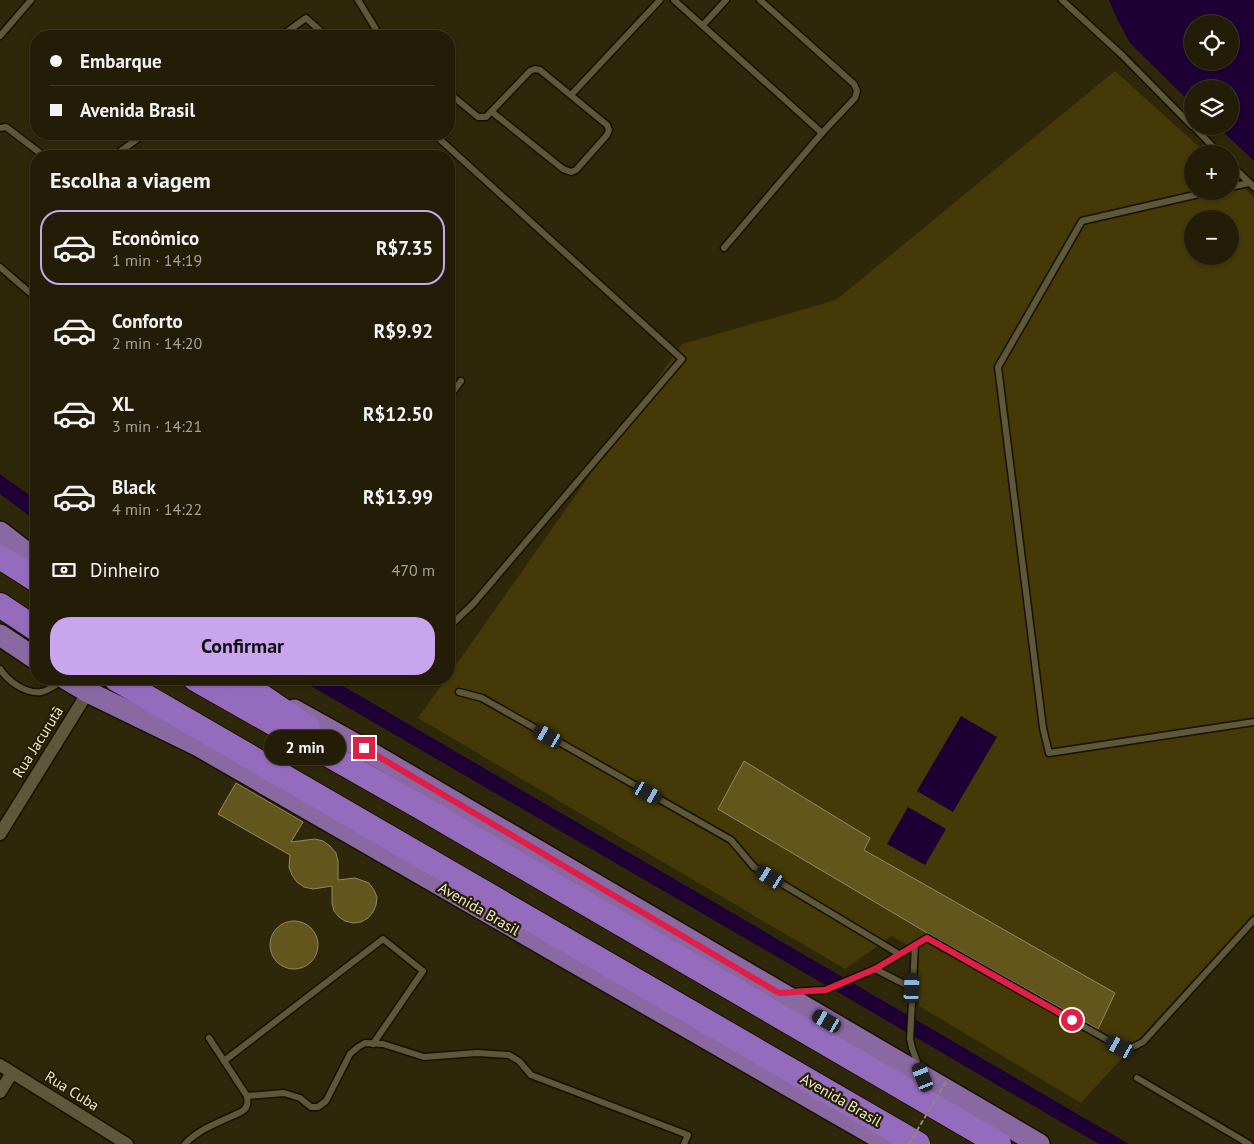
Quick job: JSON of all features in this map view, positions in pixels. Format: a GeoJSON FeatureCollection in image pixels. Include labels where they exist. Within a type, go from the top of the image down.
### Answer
{"type":"FeatureCollection","features":[{"type":"Feature","properties":{"kind":"highway"},"geometry":{"type":"LineString","coordinates":[[0,532],[30,555]]}},
{"type":"Feature","properties":{"kind":"highway"},"geometry":{"type":"LineString","coordinates":[[0,557],[30,576]]}},
{"type":"Feature","properties":{"kind":"highway"},"geometry":{"type":"LineString","coordinates":[[0,605],[30,625]]}},
{"type":"Feature","properties":{"kind":"highway"},"geometry":{"type":"LineString","coordinates":[[0,619],[30,639]]}},
{"type":"Feature","properties":{"kind":"highway"},"geometry":{"type":"LineString","coordinates":[[0,635],[30,655]]}},
{"type":"Feature","properties":{"kind":"highway","name":"Avenida Brasil"},"geometry":{"type":"LineString","coordinates":[[126,685],[918,1144]]}},
{"type":"Feature","properties":{"kind":"highway"},"geometry":{"type":"LineString","coordinates":[[206,685],[422,808],[999,1144]]}},
{"type":"Feature","properties":{"kind":"highway"},"geometry":{"type":"LineString","coordinates":[[246,685],[422,808]]}},
{"type":"Feature","properties":{"kind":"highway"},"geometry":{"type":"LineString","coordinates":[[248,685],[364,748],[1039,1144]]}},
{"type":"Feature","properties":{"kind":"highway"},"geometry":{"type":"LineString","coordinates":[[93,686],[221,739]]}},
{"type":"Feature","properties":{"kind":"highway","name":"Avenida Brasil"},"geometry":{"type":"LineString","coordinates":[[93,686],[890,1144]]}},
{"type":"Feature","properties":{"kind":"street","name":"Rua Jacurutã"},"geometry":{"type":"LineString","coordinates":[[0,834],[93,686]]}},
{"type":"Feature","properties":{"kind":"street","name":"Rua Cuba"},"geometry":{"type":"LineString","coordinates":[[0,1065],[127,1144]]}},
{"type":"Feature","properties":{"kind":"street"},"geometry":{"type":"LineString","coordinates":[[0,1092],[12,1072]]}},
{"type":"Feature","properties":{"kind":"lane"},"geometry":{"type":"LineString","coordinates":[[0,36],[31,0]]}},
{"type":"Feature","properties":{"kind":"lane"},"geometry":{"type":"LineString","coordinates":[[358,0],[376,30]]}},
{"type":"Feature","properties":{"kind":"lane"},"geometry":{"type":"LineString","coordinates":[[571,96],[660,0]]}},
{"type":"Feature","properties":{"kind":"lane"},"geometry":{"type":"LineString","coordinates":[[674,0],[822,133]]}},
{"type":"Feature","properties":{"kind":"lane"},"geometry":{"type":"LineString","coordinates":[[703,25],[726,0]]}},
{"type":"Feature","properties":{"kind":"lane"},"geometry":{"type":"LineString","coordinates":[[724,248],[822,133],[855,98],[857,91],[854,84],[760,0]]}},
{"type":"Feature","properties":{"kind":"lane"},"geometry":{"type":"LineString","coordinates":[[1062,0],[1122,55],[1184,117]]}},
{"type":"Feature","properties":{"kind":"lane"},"geometry":{"type":"LineString","coordinates":[[289,30],[306,18],[319,30]]}},
{"type":"Feature","properties":{"kind":"lane"},"geometry":{"type":"LineString","coordinates":[[455,98],[478,117],[486,117],[530,72],[535,69],[540,70],[607,125],[609,130],[607,135],[576,170],[570,172],[563,169],[492,112]]}},
{"type":"Feature","properties":{"kind":"lane"},"geometry":{"type":"LineString","coordinates":[[0,128],[6,127],[36,150]]}},
{"type":"Feature","properties":{"kind":"lane"},"geometry":{"type":"LineString","coordinates":[[1202,135],[1211,145]]}},
{"type":"Feature","properties":{"kind":"lane"},"geometry":{"type":"LineString","coordinates":[[122,150],[136,140]]}},
{"type":"Feature","properties":{"kind":"lane"},"geometry":{"type":"LineString","coordinates":[[441,140],[452,150]]}},
{"type":"Feature","properties":{"kind":"lane"},"geometry":{"type":"LineString","coordinates":[[455,153],[682,359],[473,604],[455,621]]}},
{"type":"Feature","properties":{"kind":"lane"},"geometry":{"type":"LineString","coordinates":[[1239,173],[1252,185]]}},
{"type":"Feature","properties":{"kind":"lane"},"geometry":{"type":"LineString","coordinates":[[1239,186],[1252,185]]}},
{"type":"Feature","properties":{"kind":"lane"},"geometry":{"type":"LineString","coordinates":[[1184,197],[1082,221],[998,367],[1043,728],[1049,753],[1254,722]]}},
{"type":"Feature","properties":{"kind":"lane"},"geometry":{"type":"LineString","coordinates":[[0,267],[30,293]]}},
{"type":"Feature","properties":{"kind":"lane"},"geometry":{"type":"LineString","coordinates":[[455,389],[461,381]]}},
{"type":"Feature","properties":{"kind":"lane"},"geometry":{"type":"LineString","coordinates":[[0,669],[11,682],[24,690],[41,692],[54,685]]}},
{"type":"Feature","properties":{"kind":"lane"},"geometry":{"type":"LineString","coordinates":[[459,692],[482,698],[731,840],[754,867],[899,954]]}},
{"type":"Feature","properties":{"kind":"lane"},"geometry":{"type":"LineString","coordinates":[[779,993],[826,990],[875,969],[927,938],[1120,1047],[1133,1047],[1143,1042],[1254,920]]}},
{"type":"Feature","properties":{"kind":"lane"},"geometry":{"type":"LineString","coordinates":[[224,1061],[383,939],[423,971],[373,1044]]}},
{"type":"Feature","properties":{"kind":"lane"},"geometry":{"type":"LineString","coordinates":[[914,945],[910,1039],[923,1077]]}},
{"type":"Feature","properties":{"kind":"lane"},"geometry":{"type":"LineString","coordinates":[[875,969],[912,988]]}},
{"type":"Feature","properties":{"kind":"lane"},"geometry":{"type":"LineString","coordinates":[[185,1144],[192,1136],[246,1109],[248,1103],[247,1096],[208,1038]]}},
{"type":"Feature","properties":{"kind":"lane"},"geometry":{"type":"LineString","coordinates":[[247,1096],[284,1093],[300,1098],[312,1107],[318,1107],[326,1100],[350,1054],[365,1043],[383,1044],[424,1057],[477,1053],[509,1055],[520,1061],[531,1075],[688,1135],[684,1144]]}},
{"type":"Feature","properties":{"kind":"lane"},"geometry":{"type":"LineString","coordinates":[[1137,1078],[1249,1144]]}},
{"type":"Feature","properties":{"kind":"path"},"geometry":{"type":"LineString","coordinates":[[909,1144],[948,1080]]}},
{"type":"Feature","properties":{"kind":"shaded area"},"geometry":{"type":"Polygon","coordinates":[[[1109,0],[1254,0],[1254,161],[1227,135],[1239,135],[1239,80],[1184,80],[1184,96],[1130,43],[1109,0]]]}},
{"type":"Feature","properties":{"kind":"shaded area"},"geometry":{"type":"Polygon","coordinates":[[[1115,71],[1197,145],[1184,145],[1184,200],[1239,200],[1239,183],[1254,197],[1254,913],[1081,1103],[919,1006],[918,951],[892,936],[845,969],[418,718],[442,685],[455,685],[455,666],[682,344],[836,300],[1115,71]]]}},
{"type":"Feature","properties":{"kind":"shaded area"},"geometry":{"type":"Polygon","coordinates":[[[0,474],[30,496],[30,516],[0,494],[0,474]]]}},
{"type":"Feature","properties":{"kind":"shaded area"},"geometry":{"type":"Polygon","coordinates":[[[309,685],[341,685],[1129,1144],[1099,1144],[309,685]]]}},
{"type":"Feature","properties":{"kind":"shaded area"},"geometry":{"type":"Polygon","coordinates":[[[961,716],[997,737],[953,812],[917,791],[961,716]]]}},
{"type":"Feature","properties":{"kind":"shaded area"},"geometry":{"type":"Polygon","coordinates":[[[908,807],[946,829],[925,865],[887,844],[908,807]]]}},
{"type":"Feature","properties":{"kind":"building"},"geometry":{"type":"Polygon","coordinates":[[[744,761],[870,838],[864,850],[1115,993],[1098,1029],[929,934],[718,809],[744,761]]]}},
{"type":"Feature","properties":{"kind":"building"},"geometry":{"type":"Polygon","coordinates":[[[236,783],[303,822],[291,842],[315,839],[323,841],[330,846],[336,853],[338,861],[338,880],[355,878],[369,883],[377,897],[373,912],[368,918],[361,922],[353,923],[339,917],[334,911],[332,903],[332,886],[313,889],[304,887],[292,875],[289,867],[290,855],[218,814],[236,783]]]}},
{"type":"Feature","properties":{"kind":"building"},"geometry":{"type":"Polygon","coordinates":[[[294,921],[303,923],[311,928],[316,936],[318,945],[316,954],[311,962],[303,967],[294,969],[285,967],[277,962],[272,954],[270,945],[272,936],[277,928],[285,923],[294,921]]]}},
{"type":"Feature","properties":{"kind":"route"},"geometry":{"type":"LineString","coordinates":[[364,748],[779,993],[826,990],[875,969],[927,938],[1072,1020]]}}]}
